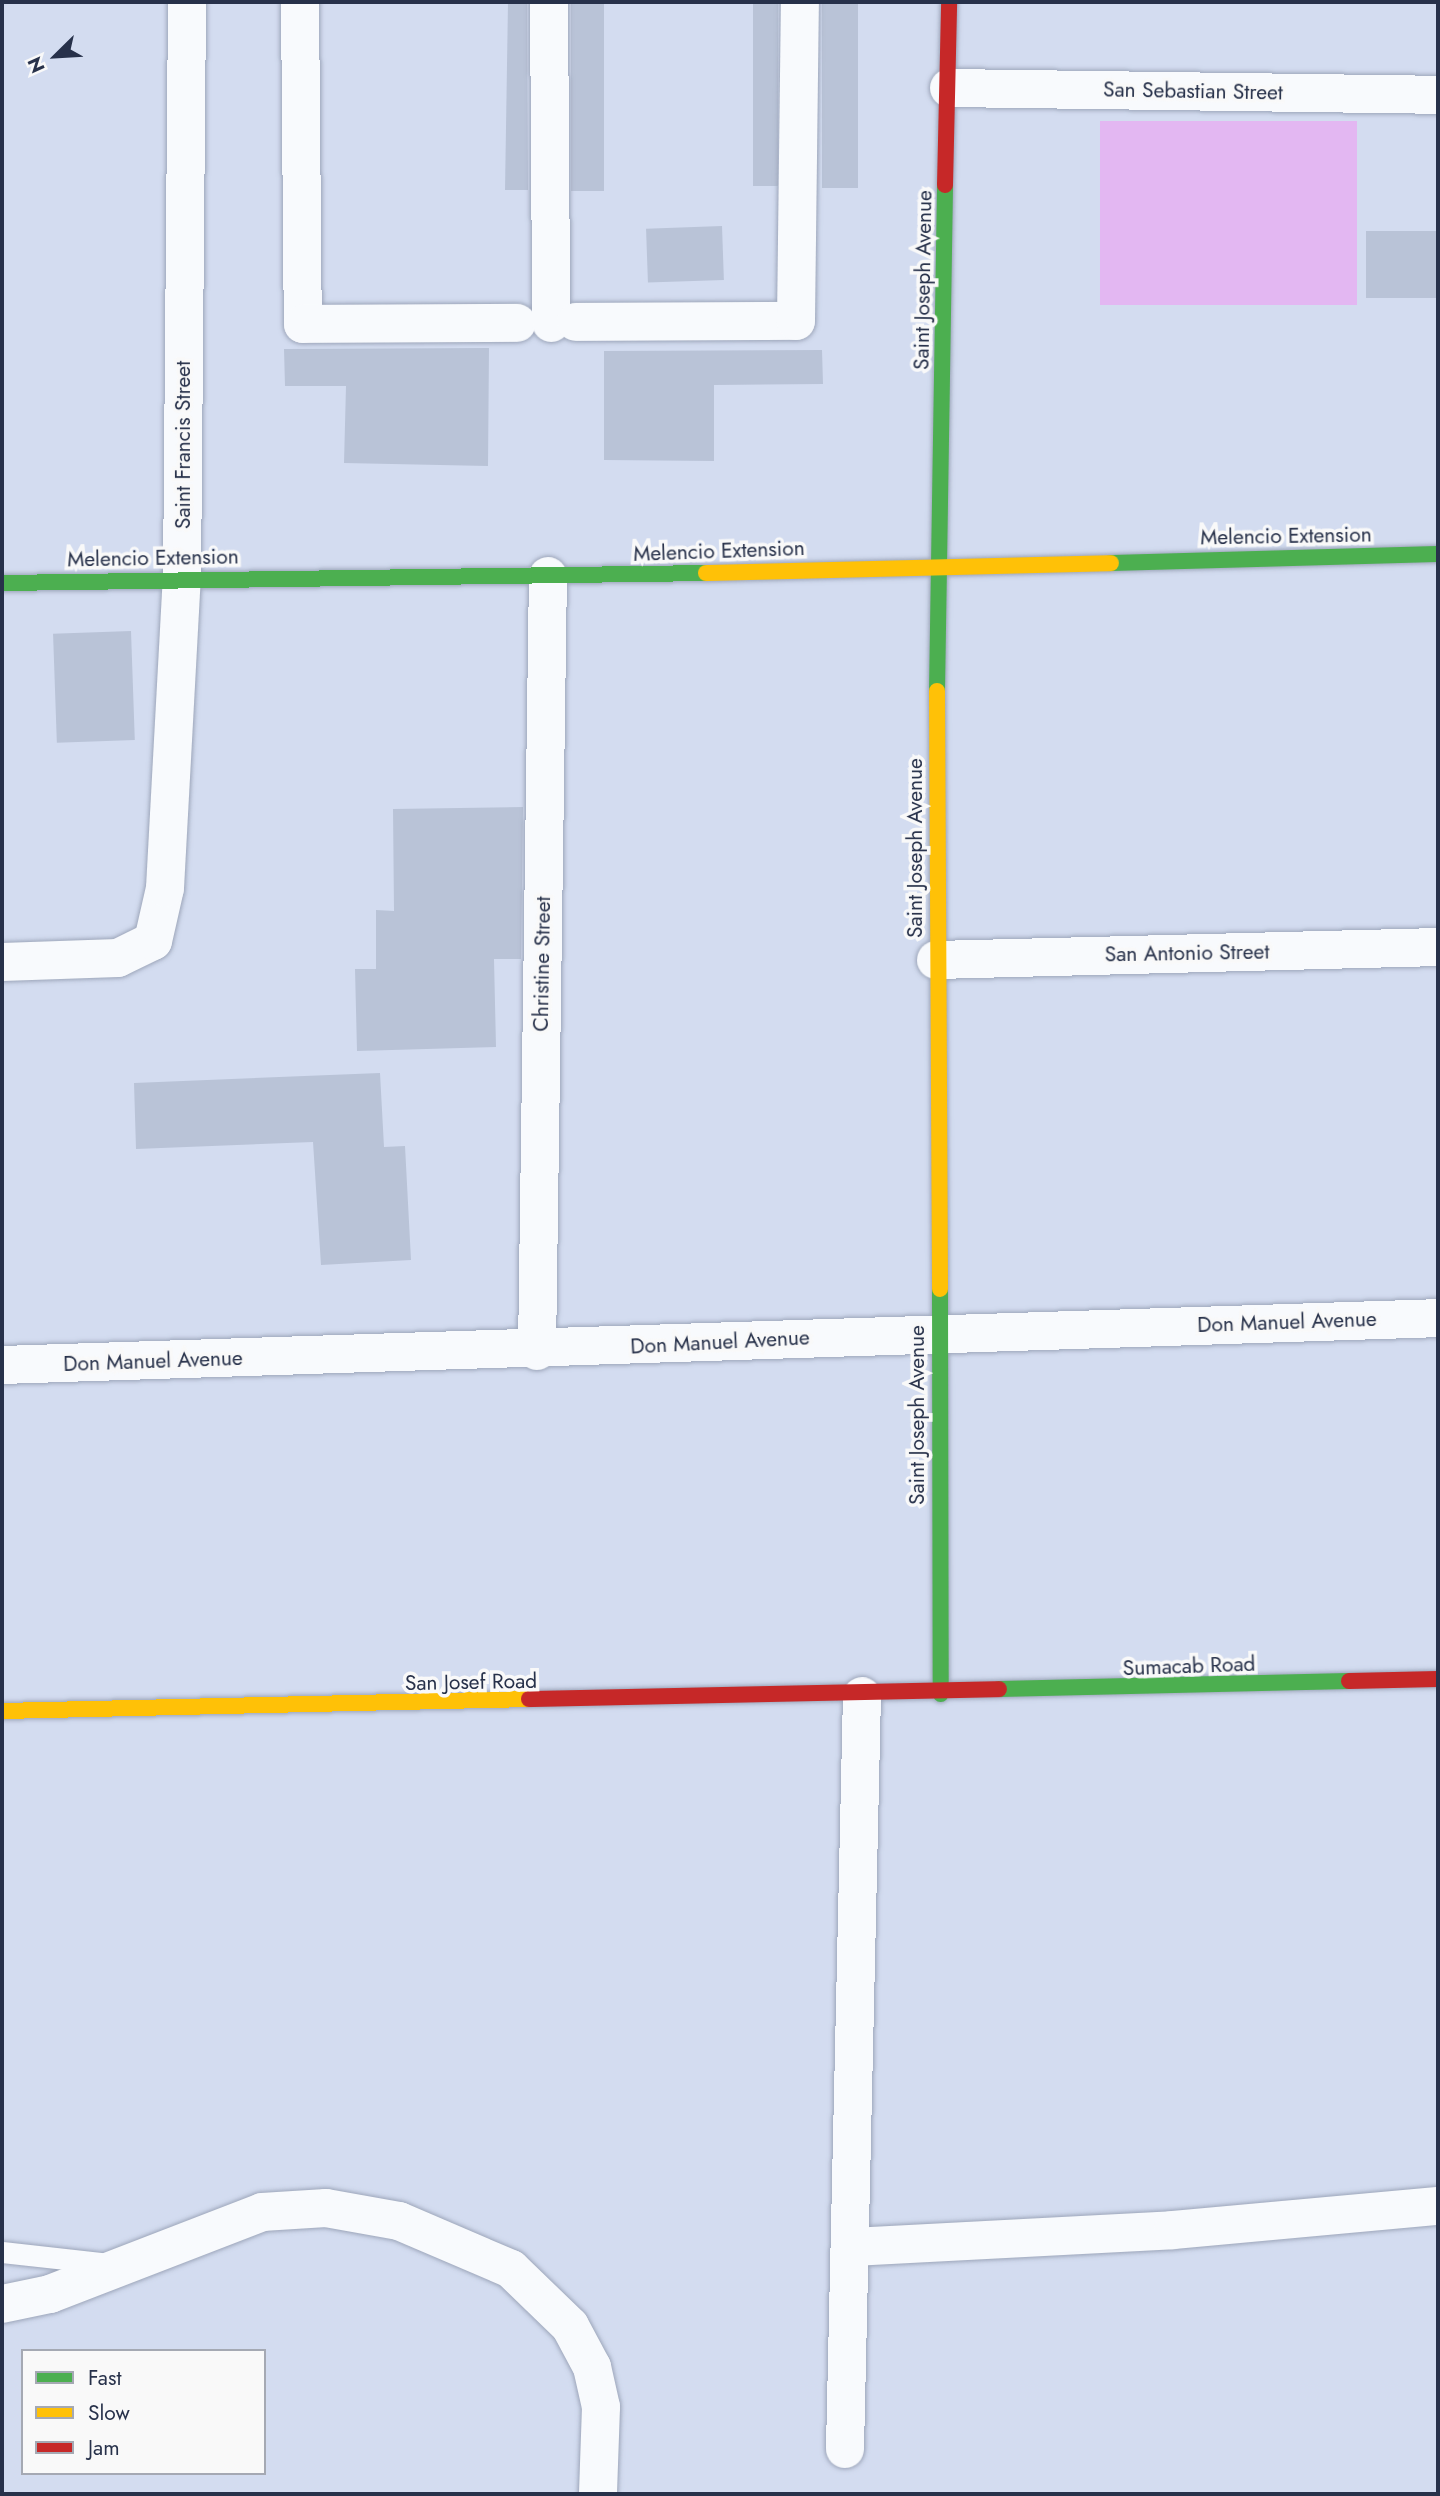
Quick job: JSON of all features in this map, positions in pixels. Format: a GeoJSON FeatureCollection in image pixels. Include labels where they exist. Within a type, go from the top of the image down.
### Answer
{"type":"FeatureCollection","features":[{"type":"Feature","properties":{"kind":"street","name":"Saint Francis Street"},"geometry":{"type":"LineString","coordinates":[[2,962],[118,958],[153,941],[164,888],[182,578],[187,2]]}},
{"type":"Feature","properties":{"kind":"street"},"geometry":{"type":"LineString","coordinates":[[300,2],[303,324],[796,321],[800,2]]}},
{"type":"Feature","properties":{"kind":"street"},"geometry":{"type":"LineString","coordinates":[[548,323],[549,2]]}},
{"type":"Feature","properties":{"kind":"street","name":"Saint Joseph Avenue"},"geometry":{"type":"LineString","coordinates":[[941,1694],[936,960],[937,566],[949,2]]}},
{"type":"Feature","properties":{"kind":"street","name":"San Sebastian Street"},"geometry":{"type":"LineString","coordinates":[[948,88],[1438,95]]}},
{"type":"Feature","properties":{"kind":"street","name":"Melencio Extension"},"geometry":{"type":"LineString","coordinates":[[2,583],[182,578],[548,576],[1438,554]]}},
{"type":"Feature","properties":{"kind":"street","name":"Christine Street"},"geometry":{"type":"LineString","coordinates":[[537,1351],[548,576]]}},
{"type":"Feature","properties":{"kind":"street","name":"San Antonio Street"},"geometry":{"type":"LineString","coordinates":[[936,960],[1438,947]]}},
{"type":"Feature","properties":{"kind":"street","name":"Don Manuel Avenue"},"geometry":{"type":"LineString","coordinates":[[2,1365],[537,1351],[938,1332],[1438,1318]]}},
{"type":"Feature","properties":{"kind":"street","name":"Sumacab Road"},"geometry":{"type":"LineString","coordinates":[[941,1694],[1438,1679]]}},
{"type":"Feature","properties":{"kind":"street","name":"San Josef Road"},"geometry":{"type":"LineString","coordinates":[[2,1711],[941,1694]]}},
{"type":"Feature","properties":{"kind":"street"},"geometry":{"type":"LineString","coordinates":[[845,2449],[852,2247],[862,1696]]}},
{"type":"Feature","properties":{"kind":"street"},"geometry":{"type":"LineString","coordinates":[[852,2247],[1172,2230],[1438,2206]]}},
{"type":"Feature","properties":{"kind":"street"},"geometry":{"type":"LineString","coordinates":[[2,2304],[128,2266],[262,2212],[326,2208],[399,2221],[511,2269],[570,2326],[593,2367],[601,2407],[598,2494]]}},
{"type":"Feature","properties":{"kind":"lane"},"geometry":{"type":"LineString","coordinates":[[2,2252],[128,2266]]}},
{"type":"Feature","properties":{"kind":"shaded area"},"geometry":{"type":"Polygon","coordinates":[[[1100,121],[1357,121],[1357,305],[1100,305],[1100,121]]]}},
{"type":"Feature","properties":{"kind":"building"},"geometry":{"type":"Polygon","coordinates":[[[508,2],[527,2],[528,190],[505,190],[508,2]]]}},
{"type":"Feature","properties":{"kind":"building"},"geometry":{"type":"Polygon","coordinates":[[[571,2],[604,2],[604,191],[571,191],[571,2]]]}},
{"type":"Feature","properties":{"kind":"building"},"geometry":{"type":"Polygon","coordinates":[[[753,2],[778,2],[778,186],[753,186],[753,2]]]}},
{"type":"Feature","properties":{"kind":"building"},"geometry":{"type":"Polygon","coordinates":[[[822,2],[858,2],[858,188],[822,188],[822,2]]]}},
{"type":"Feature","properties":{"kind":"building"},"geometry":{"type":"Polygon","coordinates":[[[722,226],[724,280],[648,283],[646,229],[722,226]]]}},
{"type":"Feature","properties":{"kind":"building"},"geometry":{"type":"Polygon","coordinates":[[[1366,231],[1438,231],[1438,298],[1366,298],[1366,231]]]}},
{"type":"Feature","properties":{"kind":"building"},"geometry":{"type":"Polygon","coordinates":[[[489,348],[488,466],[344,463],[346,386],[285,386],[284,349],[489,348]]]}},
{"type":"Feature","properties":{"kind":"building"},"geometry":{"type":"Polygon","coordinates":[[[822,350],[823,384],[714,385],[714,461],[604,460],[604,351],[822,350]]]}},
{"type":"Feature","properties":{"kind":"building"},"geometry":{"type":"Polygon","coordinates":[[[131,631],[135,740],[57,743],[53,634],[131,631]]]}},
{"type":"Feature","properties":{"kind":"building"},"geometry":{"type":"Polygon","coordinates":[[[523,807],[521,959],[494,959],[496,1047],[357,1051],[355,969],[376,969],[376,910],[394,911],[393,809],[523,807]]]}},
{"type":"Feature","properties":{"kind":"building"},"geometry":{"type":"Polygon","coordinates":[[[380,1073],[384,1147],[405,1146],[411,1260],[321,1265],[313,1142],[136,1149],[134,1083],[380,1073]]]}},
{"type":"Feature","properties":{"kind":"traffic: fast"},"geometry":{"type":"LineString","coordinates":[[937,691],[945,185]]}},
{"type":"Feature","properties":{"kind":"traffic: fast"},"geometry":{"type":"LineString","coordinates":[[1111,563],[1438,554]]}},
{"type":"Feature","properties":{"kind":"traffic: fast"},"geometry":{"type":"LineString","coordinates":[[2,583],[706,573]]}},
{"type":"Feature","properties":{"kind":"traffic: fast"},"geometry":{"type":"LineString","coordinates":[[940,1289],[941,1694]]}},
{"type":"Feature","properties":{"kind":"traffic: fast"},"geometry":{"type":"LineString","coordinates":[[999,1689],[1349,1681]]}},
{"type":"Feature","properties":{"kind":"traffic: slow"},"geometry":{"type":"LineString","coordinates":[[706,573],[1111,563]]}},
{"type":"Feature","properties":{"kind":"traffic: slow"},"geometry":{"type":"LineString","coordinates":[[937,691],[940,1289]]}},
{"type":"Feature","properties":{"kind":"traffic: slow"},"geometry":{"type":"LineString","coordinates":[[2,1711],[529,1699]]}},
{"type":"Feature","properties":{"kind":"traffic: jam"},"geometry":{"type":"LineString","coordinates":[[945,185],[949,2]]}},
{"type":"Feature","properties":{"kind":"traffic: jam"},"geometry":{"type":"LineString","coordinates":[[1349,1681],[1438,1679]]}},
{"type":"Feature","properties":{"kind":"traffic: jam"},"geometry":{"type":"LineString","coordinates":[[529,1699],[999,1689]]}}]}
